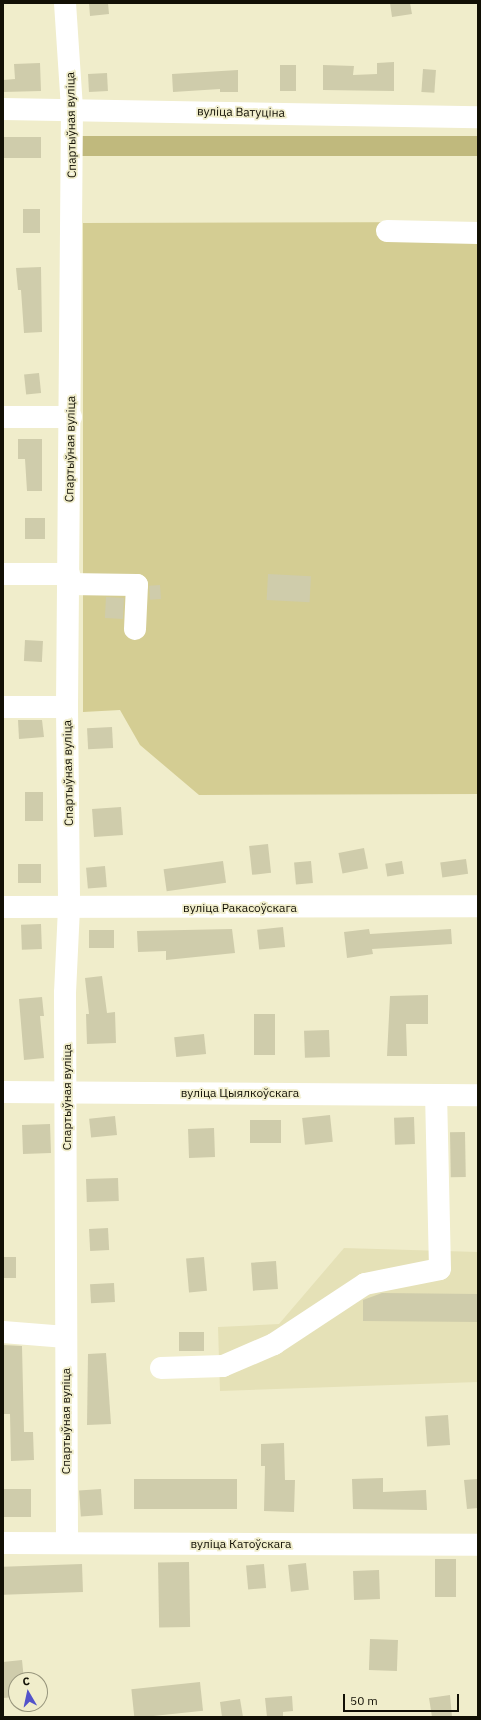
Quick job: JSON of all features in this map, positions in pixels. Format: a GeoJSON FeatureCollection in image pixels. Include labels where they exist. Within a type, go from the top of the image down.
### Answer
{"type":"FeatureCollection","features":[{"type":"Feature","properties":{"kind":"street","name":"Спартыўная вуліца"},"geometry":{"type":"LineString","coordinates":[[65,3],[72,109],[71,417],[66,707],[69,908],[66,992],[67,1543]]}},
{"type":"Feature","properties":{"kind":"street","name":"вуліца Ватуціна"},"geometry":{"type":"LineString","coordinates":[[3,109],[478,117]]}},
{"type":"Feature","properties":{"kind":"street"},"geometry":{"type":"LineString","coordinates":[[387,230],[478,233]]}},
{"type":"Feature","properties":{"kind":"street"},"geometry":{"type":"LineString","coordinates":[[3,417],[71,417]]}},
{"type":"Feature","properties":{"kind":"street"},"geometry":{"type":"LineString","coordinates":[[3,574],[137,585],[136,629]]}},
{"type":"Feature","properties":{"kind":"street"},"geometry":{"type":"LineString","coordinates":[[3,707],[66,707]]}},
{"type":"Feature","properties":{"kind":"street","name":"вуліца Ракасоўскага"},"geometry":{"type":"LineString","coordinates":[[3,908],[478,906]]}},
{"type":"Feature","properties":{"kind":"street","name":"вуліца Цыялкоўскага"},"geometry":{"type":"LineString","coordinates":[[3,1092],[478,1095]]}},
{"type":"Feature","properties":{"kind":"street"},"geometry":{"type":"LineString","coordinates":[[161,1368],[223,1366],[274,1344],[365,1284],[440,1269],[436,1095]]}},
{"type":"Feature","properties":{"kind":"street"},"geometry":{"type":"LineString","coordinates":[[3,1332],[66,1337]]}},
{"type":"Feature","properties":{"kind":"street","name":"вуліца Катоўскага"},"geometry":{"type":"LineString","coordinates":[[3,1543],[478,1545]]}},
{"type":"Feature","properties":{"kind":"shaded area"},"geometry":{"type":"Polygon","coordinates":[[[81,136],[478,136],[478,156],[81,156],[81,136]]]}},
{"type":"Feature","properties":{"kind":"shaded area"},"geometry":{"type":"Polygon","coordinates":[[[478,222],[478,794],[199,795],[140,745],[120,710],[83,712],[83,223],[478,222]]]}},
{"type":"Feature","properties":{"kind":"shaded area"},"geometry":{"type":"Polygon","coordinates":[[[344,1248],[478,1252],[478,1382],[220,1391],[218,1327],[279,1324],[344,1248]]]}},
{"type":"Feature","properties":{"kind":"building"},"geometry":{"type":"Polygon","coordinates":[[[89,3],[108,3],[109,14],[90,16],[89,3]]]}},
{"type":"Feature","properties":{"kind":"building"},"geometry":{"type":"Polygon","coordinates":[[[390,3],[410,3],[412,14],[392,17],[390,3]]]}},
{"type":"Feature","properties":{"kind":"building"},"geometry":{"type":"Polygon","coordinates":[[[394,62],[394,91],[323,90],[323,65],[354,66],[353,75],[377,74],[377,63],[394,62]]]}},
{"type":"Feature","properties":{"kind":"building"},"geometry":{"type":"Polygon","coordinates":[[[40,63],[41,91],[3,92],[3,80],[15,79],[14,64],[40,63]]]}},
{"type":"Feature","properties":{"kind":"building"},"geometry":{"type":"Polygon","coordinates":[[[280,65],[296,65],[296,91],[280,91],[280,65]]]}},
{"type":"Feature","properties":{"kind":"building"},"geometry":{"type":"Polygon","coordinates":[[[423,69],[436,70],[434,93],[421,92],[423,69]]]}},
{"type":"Feature","properties":{"kind":"building"},"geometry":{"type":"Polygon","coordinates":[[[238,70],[238,92],[220,92],[220,89],[173,92],[172,74],[238,70]]]}},
{"type":"Feature","properties":{"kind":"building"},"geometry":{"type":"Polygon","coordinates":[[[107,73],[108,91],[89,92],[88,74],[107,73]]]}},
{"type":"Feature","properties":{"kind":"building"},"geometry":{"type":"Polygon","coordinates":[[[3,137],[41,137],[41,158],[3,158],[3,137]]]}},
{"type":"Feature","properties":{"kind":"building"},"geometry":{"type":"Polygon","coordinates":[[[23,209],[40,209],[40,233],[23,233],[23,209]]]}},
{"type":"Feature","properties":{"kind":"building"},"geometry":{"type":"Polygon","coordinates":[[[41,267],[42,332],[24,333],[21,290],[18,290],[16,268],[41,267]]]}},
{"type":"Feature","properties":{"kind":"building"},"geometry":{"type":"Polygon","coordinates":[[[39,373],[41,393],[26,394],[24,375],[39,373]]]}},
{"type":"Feature","properties":{"kind":"building"},"geometry":{"type":"Polygon","coordinates":[[[18,439],[42,439],[42,491],[27,491],[25,459],[18,459],[18,439]]]}},
{"type":"Feature","properties":{"kind":"building"},"geometry":{"type":"Polygon","coordinates":[[[25,518],[45,518],[45,539],[25,539],[25,518]]]}},
{"type":"Feature","properties":{"kind":"building"},"geometry":{"type":"Polygon","coordinates":[[[268,574],[311,576],[310,602],[267,600],[268,574]]]}},
{"type":"Feature","properties":{"kind":"building"},"geometry":{"type":"Polygon","coordinates":[[[160,585],[161,599],[150,600],[149,586],[160,585]]]}},
{"type":"Feature","properties":{"kind":"building"},"geometry":{"type":"Polygon","coordinates":[[[106,597],[124,598],[123,619],[105,618],[106,597]]]}},
{"type":"Feature","properties":{"kind":"building"},"geometry":{"type":"Polygon","coordinates":[[[25,640],[43,641],[42,662],[24,661],[25,640]]]}},
{"type":"Feature","properties":{"kind":"building"},"geometry":{"type":"Polygon","coordinates":[[[18,720],[42,720],[44,737],[19,739],[18,720]]]}},
{"type":"Feature","properties":{"kind":"building"},"geometry":{"type":"Polygon","coordinates":[[[112,727],[113,748],[88,749],[87,728],[112,727]]]}},
{"type":"Feature","properties":{"kind":"building"},"geometry":{"type":"Polygon","coordinates":[[[25,792],[43,792],[43,821],[25,821],[25,792]]]}},
{"type":"Feature","properties":{"kind":"building"},"geometry":{"type":"Polygon","coordinates":[[[121,807],[123,835],[94,837],[92,809],[121,807]]]}},
{"type":"Feature","properties":{"kind":"building"},"geometry":{"type":"Polygon","coordinates":[[[268,844],[271,873],[252,875],[249,846],[268,844]]]}},
{"type":"Feature","properties":{"kind":"building"},"geometry":{"type":"Polygon","coordinates":[[[364,848],[368,869],[342,874],[338,853],[364,848]]]}},
{"type":"Feature","properties":{"kind":"building"},"geometry":{"type":"Polygon","coordinates":[[[466,859],[468,874],[442,877],[440,863],[466,859]]]}},
{"type":"Feature","properties":{"kind":"building"},"geometry":{"type":"Polygon","coordinates":[[[223,861],[226,883],[167,891],[164,869],[223,861]]]}},
{"type":"Feature","properties":{"kind":"building"},"geometry":{"type":"Polygon","coordinates":[[[311,861],[313,883],[296,884],[294,862],[311,861]]]}},
{"type":"Feature","properties":{"kind":"building"},"geometry":{"type":"Polygon","coordinates":[[[402,861],[404,874],[387,876],[385,864],[402,861]]]}},
{"type":"Feature","properties":{"kind":"building"},"geometry":{"type":"Polygon","coordinates":[[[18,864],[41,864],[41,883],[18,883],[18,864]]]}},
{"type":"Feature","properties":{"kind":"building"},"geometry":{"type":"Polygon","coordinates":[[[105,866],[107,887],[88,889],[86,868],[105,866]]]}},
{"type":"Feature","properties":{"kind":"building"},"geometry":{"type":"Polygon","coordinates":[[[41,924],[42,949],[22,950],[21,925],[41,924]]]}},
{"type":"Feature","properties":{"kind":"building"},"geometry":{"type":"Polygon","coordinates":[[[283,927],[285,947],[259,950],[257,930],[283,927]]]}},
{"type":"Feature","properties":{"kind":"building"},"geometry":{"type":"Polygon","coordinates":[[[232,929],[235,953],[166,960],[166,951],[138,952],[137,931],[232,929]]]}},
{"type":"Feature","properties":{"kind":"building"},"geometry":{"type":"Polygon","coordinates":[[[369,929],[370,934],[451,929],[452,944],[372,949],[373,954],[347,958],[344,932],[369,929]]]}},
{"type":"Feature","properties":{"kind":"building"},"geometry":{"type":"Polygon","coordinates":[[[89,930],[114,930],[114,948],[89,948],[89,930]]]}},
{"type":"Feature","properties":{"kind":"building"},"geometry":{"type":"Polygon","coordinates":[[[102,976],[107,1013],[115,1012],[116,1043],[87,1044],[86,1014],[89,1014],[85,978],[102,976]]]}},
{"type":"Feature","properties":{"kind":"building"},"geometry":{"type":"Polygon","coordinates":[[[428,995],[428,1024],[406,1024],[407,1056],[387,1056],[390,996],[428,995]]]}},
{"type":"Feature","properties":{"kind":"building"},"geometry":{"type":"Polygon","coordinates":[[[42,997],[44,1016],[40,1016],[44,1058],[24,1060],[19,999],[42,997]]]}},
{"type":"Feature","properties":{"kind":"building"},"geometry":{"type":"Polygon","coordinates":[[[254,1014],[275,1014],[275,1055],[254,1055],[254,1014]]]}},
{"type":"Feature","properties":{"kind":"building"},"geometry":{"type":"Polygon","coordinates":[[[329,1030],[330,1057],[305,1058],[304,1031],[329,1030]]]}},
{"type":"Feature","properties":{"kind":"building"},"geometry":{"type":"Polygon","coordinates":[[[204,1034],[206,1054],[176,1057],[174,1037],[204,1034]]]}},
{"type":"Feature","properties":{"kind":"building"},"geometry":{"type":"Polygon","coordinates":[[[330,1115],[333,1142],[305,1145],[302,1118],[330,1115]]]}},
{"type":"Feature","properties":{"kind":"building"},"geometry":{"type":"Polygon","coordinates":[[[115,1116],[117,1135],[91,1138],[89,1119],[115,1116]]]}},
{"type":"Feature","properties":{"kind":"building"},"geometry":{"type":"Polygon","coordinates":[[[414,1117],[415,1144],[395,1145],[394,1118],[414,1117]]]}},
{"type":"Feature","properties":{"kind":"building"},"geometry":{"type":"Polygon","coordinates":[[[250,1120],[281,1120],[281,1143],[250,1143],[250,1120]]]}},
{"type":"Feature","properties":{"kind":"building"},"geometry":{"type":"Polygon","coordinates":[[[50,1124],[51,1153],[23,1154],[22,1125],[50,1124]]]}},
{"type":"Feature","properties":{"kind":"building"},"geometry":{"type":"Polygon","coordinates":[[[214,1128],[215,1157],[189,1158],[188,1129],[214,1128]]]}},
{"type":"Feature","properties":{"kind":"building"},"geometry":{"type":"Polygon","coordinates":[[[450,1132],[465,1132],[466,1177],[451,1177],[450,1132]]]}},
{"type":"Feature","properties":{"kind":"building"},"geometry":{"type":"Polygon","coordinates":[[[118,1178],[119,1201],[87,1202],[86,1179],[118,1178]]]}},
{"type":"Feature","properties":{"kind":"building"},"geometry":{"type":"Polygon","coordinates":[[[108,1228],[109,1250],[90,1251],[89,1229],[108,1228]]]}},
{"type":"Feature","properties":{"kind":"building"},"geometry":{"type":"Polygon","coordinates":[[[3,1257],[16,1257],[16,1278],[3,1278],[3,1257]]]}},
{"type":"Feature","properties":{"kind":"building"},"geometry":{"type":"Polygon","coordinates":[[[204,1257],[207,1291],[189,1292],[186,1259],[204,1257]]]}},
{"type":"Feature","properties":{"kind":"building"},"geometry":{"type":"Polygon","coordinates":[[[276,1261],[278,1289],[253,1291],[251,1263],[276,1261]]]}},
{"type":"Feature","properties":{"kind":"building"},"geometry":{"type":"Polygon","coordinates":[[[114,1283],[115,1302],[91,1303],[90,1284],[114,1283]]]}},
{"type":"Feature","properties":{"kind":"building"},"geometry":{"type":"Polygon","coordinates":[[[382,1293],[478,1294],[478,1322],[363,1321],[363,1300],[382,1293]]]}},
{"type":"Feature","properties":{"kind":"building"},"geometry":{"type":"Polygon","coordinates":[[[179,1332],[204,1332],[204,1351],[179,1351],[179,1332]]]}},
{"type":"Feature","properties":{"kind":"building"},"geometry":{"type":"Polygon","coordinates":[[[3,1345],[22,1346],[24,1432],[33,1432],[34,1460],[11,1461],[10,1414],[3,1414],[3,1345]]]}},
{"type":"Feature","properties":{"kind":"building"},"geometry":{"type":"Polygon","coordinates":[[[106,1353],[111,1424],[87,1425],[88,1354],[106,1353]]]}},
{"type":"Feature","properties":{"kind":"building"},"geometry":{"type":"Polygon","coordinates":[[[448,1415],[450,1445],[427,1447],[425,1417],[448,1415]]]}},
{"type":"Feature","properties":{"kind":"building"},"geometry":{"type":"Polygon","coordinates":[[[284,1443],[285,1480],[295,1480],[294,1512],[264,1511],[265,1466],[261,1466],[261,1444],[284,1443]]]}},
{"type":"Feature","properties":{"kind":"building"},"geometry":{"type":"Polygon","coordinates":[[[383,1478],[383,1492],[426,1490],[427,1510],[353,1509],[352,1479],[383,1478]]]}},
{"type":"Feature","properties":{"kind":"building"},"geometry":{"type":"Polygon","coordinates":[[[134,1479],[237,1479],[237,1509],[134,1509],[134,1479]]]}},
{"type":"Feature","properties":{"kind":"building"},"geometry":{"type":"Polygon","coordinates":[[[478,1479],[478,1508],[467,1509],[464,1480],[478,1479]]]}},
{"type":"Feature","properties":{"kind":"building"},"geometry":{"type":"Polygon","coordinates":[[[3,1489],[31,1489],[31,1517],[3,1517],[3,1489]]]}},
{"type":"Feature","properties":{"kind":"building"},"geometry":{"type":"Polygon","coordinates":[[[101,1489],[103,1515],[81,1516],[79,1491],[101,1489]]]}},
{"type":"Feature","properties":{"kind":"building"},"geometry":{"type":"Polygon","coordinates":[[[435,1559],[456,1559],[456,1597],[435,1597],[435,1559]]]}},
{"type":"Feature","properties":{"kind":"building"},"geometry":{"type":"Polygon","coordinates":[[[189,1562],[190,1627],[159,1628],[158,1563],[189,1562]]]}},
{"type":"Feature","properties":{"kind":"building"},"geometry":{"type":"Polygon","coordinates":[[[306,1563],[309,1590],[291,1592],[288,1565],[306,1563]]]}},
{"type":"Feature","properties":{"kind":"building"},"geometry":{"type":"Polygon","coordinates":[[[82,1564],[83,1592],[4,1595],[3,1567],[82,1564]]]}},
{"type":"Feature","properties":{"kind":"building"},"geometry":{"type":"Polygon","coordinates":[[[264,1564],[266,1588],[248,1589],[246,1566],[264,1564]]]}},
{"type":"Feature","properties":{"kind":"building"},"geometry":{"type":"Polygon","coordinates":[[[379,1570],[380,1599],[354,1600],[353,1571],[379,1570]]]}},
{"type":"Feature","properties":{"kind":"building"},"geometry":{"type":"Polygon","coordinates":[[[370,1639],[398,1640],[397,1671],[369,1670],[370,1639]]]}},
{"type":"Feature","properties":{"kind":"building"},"geometry":{"type":"Polygon","coordinates":[[[22,1660],[23,1672],[8,1672],[8,1698],[3,1698],[3,1662],[22,1660]]]}},
{"type":"Feature","properties":{"kind":"building"},"geometry":{"type":"Polygon","coordinates":[[[200,1682],[203,1711],[134,1717],[131,1689],[200,1682]]]}},
{"type":"Feature","properties":{"kind":"building"},"geometry":{"type":"Polygon","coordinates":[[[450,1695],[452,1717],[432,1717],[429,1698],[450,1695]]]}},
{"type":"Feature","properties":{"kind":"building"},"geometry":{"type":"Polygon","coordinates":[[[292,1696],[293,1711],[283,1712],[283,1717],[267,1717],[265,1698],[292,1696]]]}},
{"type":"Feature","properties":{"kind":"building"},"geometry":{"type":"Polygon","coordinates":[[[240,1699],[243,1717],[222,1717],[220,1702],[240,1699]]]}}]}
